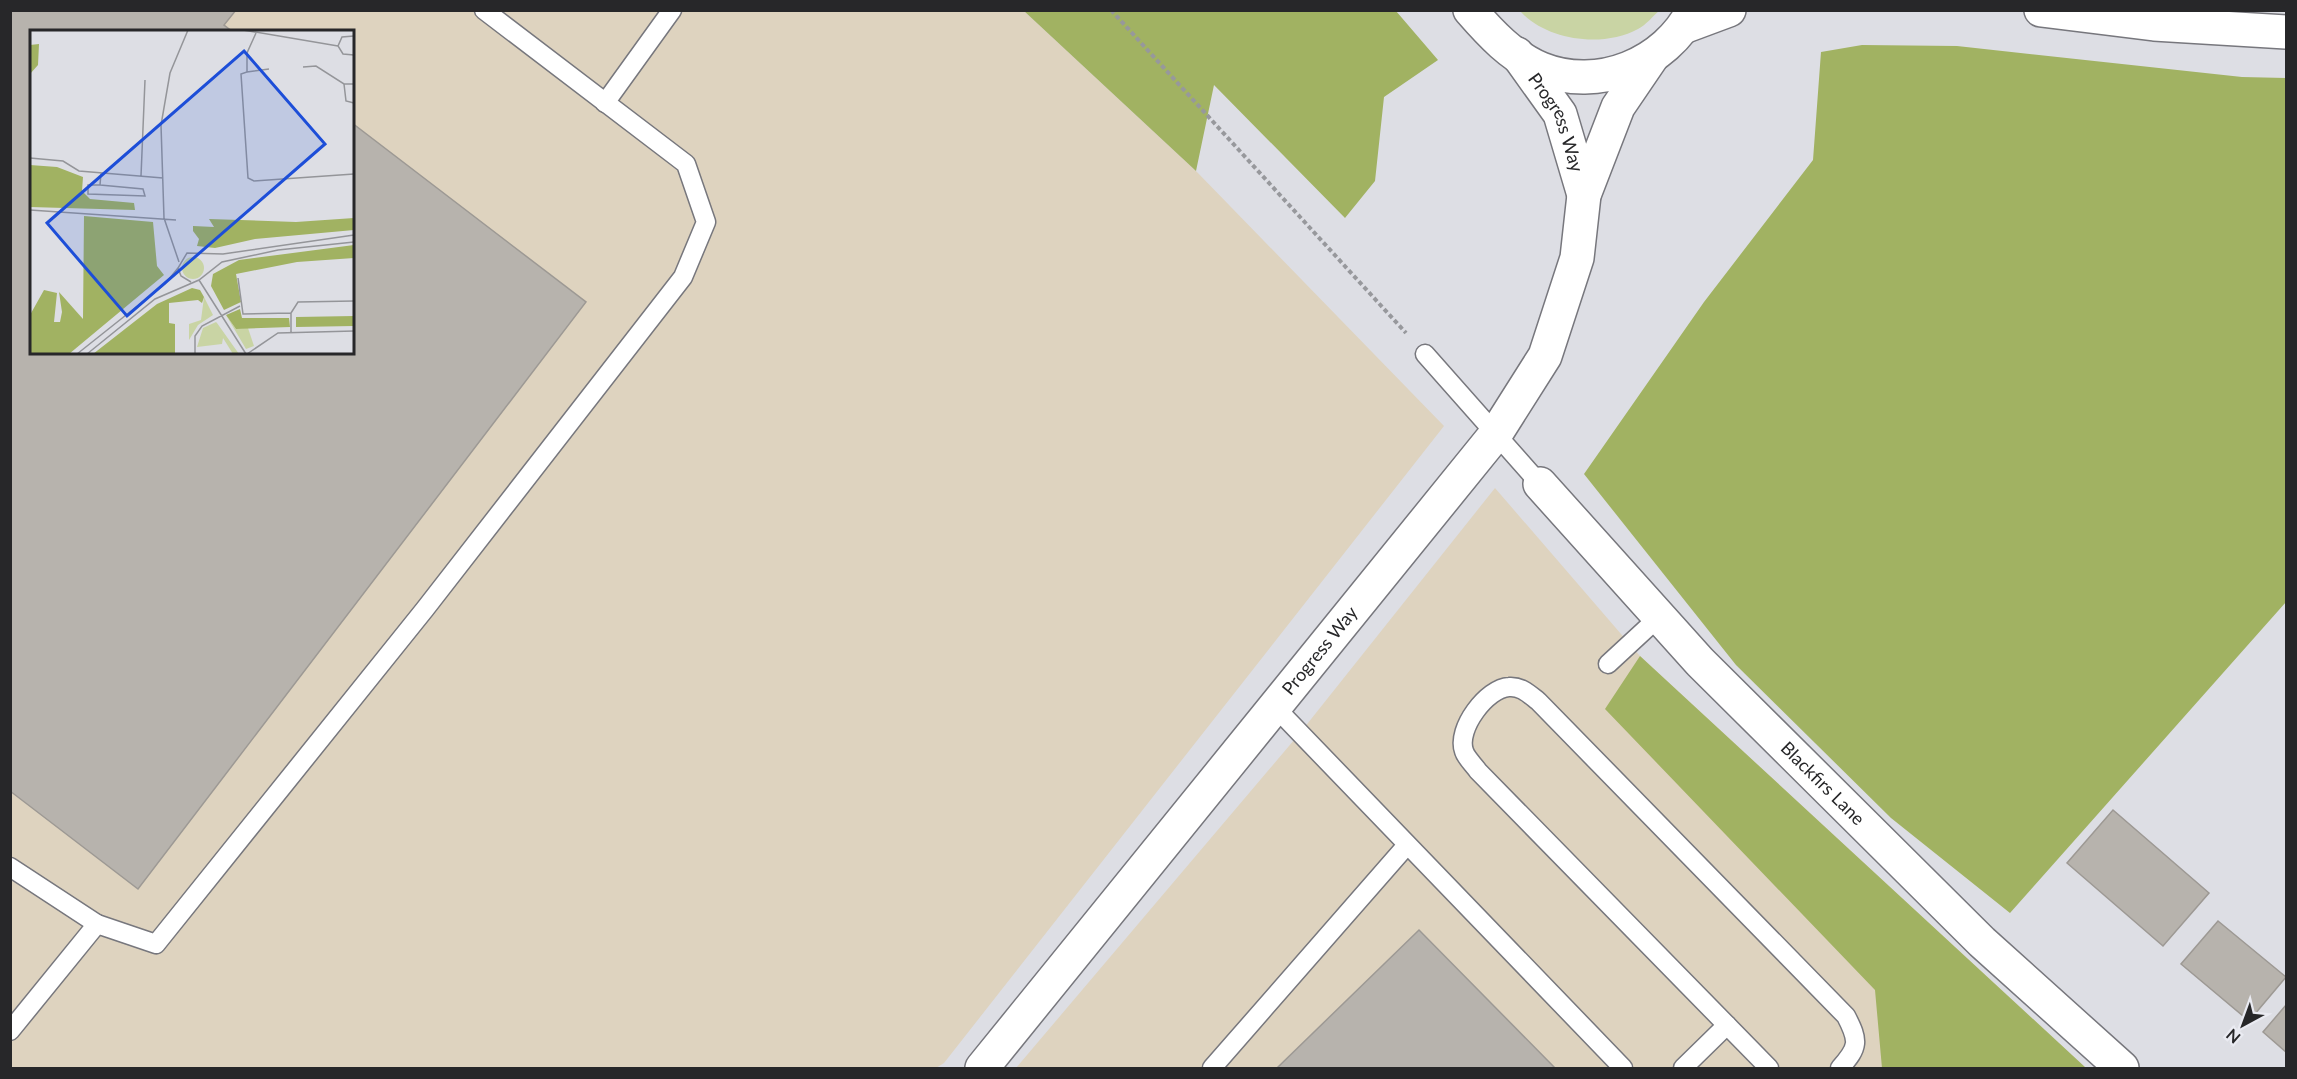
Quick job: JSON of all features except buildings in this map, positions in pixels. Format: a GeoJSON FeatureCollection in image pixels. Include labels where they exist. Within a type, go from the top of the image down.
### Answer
{"type":"FeatureCollection","features":[{"type":"Feature","properties":{"kind":"street"},"geometry":{"type":"LineString","coordinates":[[1474,13],[1494,37],[1540,68],[1564,75],[1587,78],[1618,73],[1652,57],[1663,49],[1689,18],[1729,10]]}},
{"type":"Feature","properties":{"kind":"street"},"geometry":{"type":"LineString","coordinates":[[2041,10],[2154,24],[2286,32]]}},
{"type":"Feature","properties":{"kind":"street","name":"Progress Way"},"geometry":{"type":"LineString","coordinates":[[1517,54],[1560,114],[1584,195]]}},
{"type":"Feature","properties":{"kind":"street","name":"Progress Way"},"geometry":{"type":"LineString","coordinates":[[982,1068],[1496,435],[1545,356],[1577,258],[1584,195],[1618,107],[1652,57]]}},
{"type":"Feature","properties":{"kind":"street","name":"Blackfirs Lane"},"geometry":{"type":"LineString","coordinates":[[1540,484],[1700,662],[1982,942],[2122,1068]]}},
{"type":"Feature","properties":{"kind":"lane"},"geometry":{"type":"LineString","coordinates":[[10,867],[97,924],[156,944],[425,609],[683,277],[705,222],[686,164],[484,10]]}},
{"type":"Feature","properties":{"kind":"lane"},"geometry":{"type":"LineString","coordinates":[[605,103],[672,10]]}},
{"type":"Feature","properties":{"kind":"lane"},"geometry":{"type":"LineString","coordinates":[[1425,354],[1540,484]]}},
{"type":"Feature","properties":{"kind":"lane"},"geometry":{"type":"LineString","coordinates":[[1608,664],[1660,616]]}},
{"type":"Feature","properties":{"kind":"lane"},"geometry":{"type":"LineString","coordinates":[[1769,1068],[1478,771],[1464,751],[1464,732],[1470,717],[1496,692],[1508,687],[1521,689],[1538,701],[1846,1016],[1856,1034],[1854,1053],[1840,1068]]}},
{"type":"Feature","properties":{"kind":"lane"},"geometry":{"type":"LineString","coordinates":[[1274,706],[1623,1068]]}},
{"type":"Feature","properties":{"kind":"lane"},"geometry":{"type":"LineString","coordinates":[[1212,1068],[1407,845]]}},
{"type":"Feature","properties":{"kind":"lane"},"geometry":{"type":"LineString","coordinates":[[10,1031],[97,924]]}},
{"type":"Feature","properties":{"kind":"lane"},"geometry":{"type":"LineString","coordinates":[[1683,1068],[1727,1025]]}},
{"type":"Feature","properties":{"kind":"path"},"geometry":{"type":"LineString","coordinates":[[1111,10],[1425,354]]}},
{"type":"Feature","properties":{"kind":"shaded area"},"geometry":{"type":"Polygon","coordinates":[[[10,11],[1024,11],[1196,171],[1444,426],[944,1063],[936,1068],[11,1068],[10,11]]]}},
{"type":"Feature","properties":{"kind":"shaded area"},"geometry":{"type":"Polygon","coordinates":[[[1495,488],[1640,656],[2086,1068],[1016,1068],[1300,733],[1495,488]]]}},
{"type":"Feature","properties":{"kind":"green space"},"geometry":{"type":"Polygon","coordinates":[[[1024,11],[1396,11],[1438,60],[1384,97],[1375,181],[1345,218],[1214,85],[1196,171],[1024,11]]]}},
{"type":"Feature","properties":{"kind":"green space"},"geometry":{"type":"Polygon","coordinates":[[[1520,11],[1659,11],[1638,29],[1624,35],[1592,40],[1560,35],[1545,29],[1520,11]]]}},
{"type":"Feature","properties":{"kind":"green space"},"geometry":{"type":"Polygon","coordinates":[[[1862,45],[1957,46],[2242,77],[2286,78],[2286,602],[2010,913],[1891,818],[1736,665],[1584,474],[1704,302],[1813,160],[1821,52],[1862,45]]]}},
{"type":"Feature","properties":{"kind":"green space"},"geometry":{"type":"Polygon","coordinates":[[[1640,656],[2086,1068],[1882,1068],[1875,990],[1605,709],[1640,656]]]}}]}
